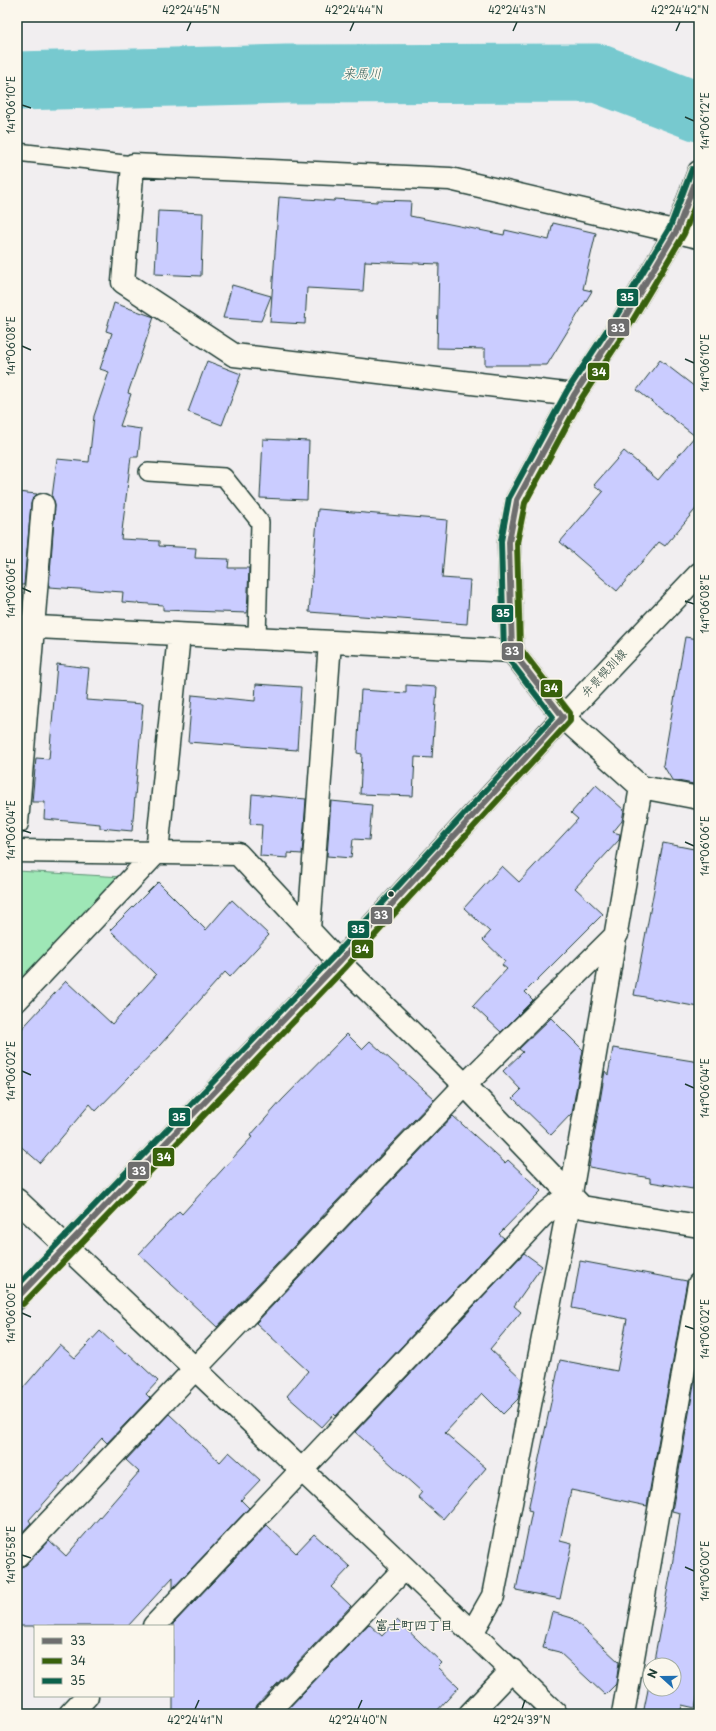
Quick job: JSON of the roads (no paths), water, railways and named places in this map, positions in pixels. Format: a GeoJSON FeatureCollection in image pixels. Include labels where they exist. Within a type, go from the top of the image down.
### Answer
{"type":"FeatureCollection","features":[{"type":"Feature","properties":{"kind":"street"},"geometry":{"type":"LineString","coordinates":[[574,395],[234,355],[123,282],[133,165],[450,179],[677,230],[699,237]]}},
{"type":"Feature","properties":{"kind":"street"},"geometry":{"type":"LineString","coordinates":[[699,172],[677,230],[624,319],[574,395],[518,500],[509,542],[512,651],[563,717],[642,787],[699,798]]}},
{"type":"Feature","properties":{"kind":"street"},"geometry":{"type":"LineString","coordinates":[[17,823],[25,627],[43,505]]}},
{"type":"Feature","properties":{"kind":"street","name":"弁景幌別線"},"geometry":{"type":"LineString","coordinates":[[17,1298],[339,962],[563,717],[699,574]]}},
{"type":"Feature","properties":{"kind":"street"},"geometry":{"type":"LineString","coordinates":[[25,627],[512,651]]}},
{"type":"Feature","properties":{"kind":"street"},"geometry":{"type":"LineString","coordinates":[[17,1000],[157,852],[179,635]]}},
{"type":"Feature","properties":{"kind":"street"},"geometry":{"type":"LineString","coordinates":[[309,929],[330,642]]}},
{"type":"Feature","properties":{"kind":"street"},"geometry":{"type":"LineString","coordinates":[[472,1633],[493,1596],[570,1193],[642,787]]}},
{"type":"Feature","properties":{"kind":"street"},"geometry":{"type":"LineString","coordinates":[[17,851],[238,854],[339,962],[465,1085],[582,1207],[699,1226]]}},
{"type":"Feature","properties":{"kind":"street"},"geometry":{"type":"LineString","coordinates":[[17,1556],[465,1085],[617,934]]}},
{"type":"Feature","properties":{"kind":"street"},"geometry":{"type":"LineString","coordinates":[[155,1625],[543,1215],[570,1193]]}},
{"type":"Feature","properties":{"kind":"street"},"geometry":{"type":"LineString","coordinates":[[17,1200],[512,1670],[556,1714]]}},
{"type":"Feature","properties":{"kind":"street"},"geometry":{"type":"LineString","coordinates":[[623,1714],[699,1284]]}},
{"type":"Feature","properties":{"kind":"street"},"geometry":{"type":"LineString","coordinates":[[266,1714],[405,1568]]}},
{"type":"Feature","properties":{"kind":"street"},"geometry":{"type":"LineString","coordinates":[[470,1714],[512,1670]]}},
{"type":"Feature","properties":{"kind":"street"},"geometry":{"type":"LineString","coordinates":[[70,1714],[86,1697]]}},
{"type":"Feature","properties":{"kind":"lane"},"geometry":{"type":"LineString","coordinates":[[17,152],[133,165]]}},
{"type":"Feature","properties":{"kind":"lane"},"geometry":{"type":"LineString","coordinates":[[148,472],[224,477],[260,522],[257,638]]}},
{"type":"Feature","properties":{"kind":"waterway","name":"来馬川"},"geometry":{"type":"LineString","coordinates":[[17,81],[287,74],[597,73],[699,112]]}},
{"type":"Feature","properties":{"kind":"district","name":"富士町四丁目"},"geometry":{"type":"Point","coordinates":[414,1625]}}]}
